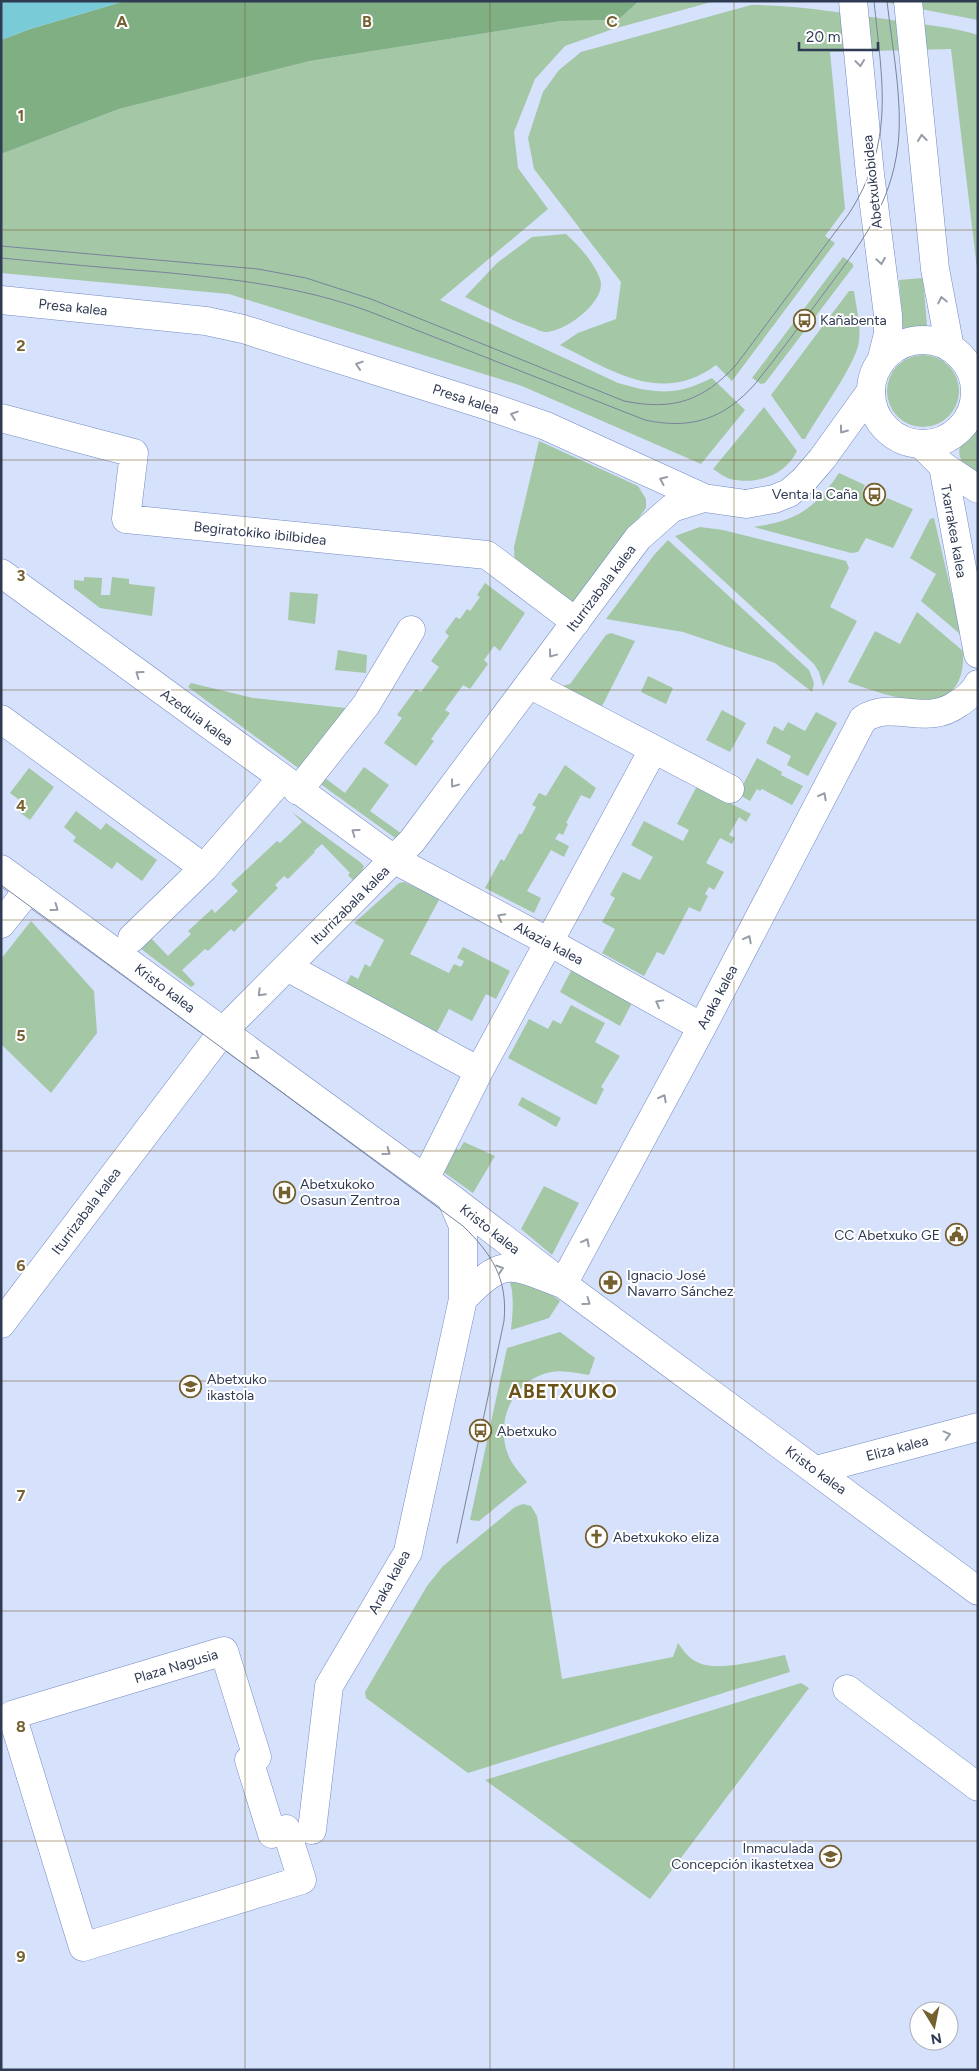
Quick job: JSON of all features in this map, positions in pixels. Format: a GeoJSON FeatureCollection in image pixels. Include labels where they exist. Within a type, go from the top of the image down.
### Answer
{"type":"FeatureCollection","features":[{"type":"Feature","properties":{"kind":"street","name":"Abetxukobidea"},"geometry":{"type":"LineString","coordinates":[[853,1],[870,174],[888,315],[888,334],[881,362]]}},
{"type":"Feature","properties":{"kind":"street"},"geometry":{"type":"LineString","coordinates":[[908,1],[935,269],[966,362],[975,389],[975,400],[967,420],[957,431],[945,440],[934,443],[921,444],[898,438],[880,422],[874,409],[871,391],[875,373],[881,362],[891,351],[912,342],[923,340],[937,342],[966,362]]}},
{"type":"Feature","properties":{"kind":"street","name":"Presa kalea"},"geometry":{"type":"LineString","coordinates":[[1,300],[206,321],[243,329],[546,426],[704,498],[746,504],[774,499],[790,493],[822,459],[871,391]]}},
{"type":"Feature","properties":{"kind":"street","name":"Begiratokiko ibilbidea"},"geometry":{"type":"LineString","coordinates":[[1,418],[134,453],[126,519],[487,555],[576,622]]}},
{"type":"Feature","properties":{"kind":"street"},"geometry":{"type":"LineString","coordinates":[[921,444],[943,466],[978,488]]}},
{"type":"Feature","properties":{"kind":"street","name":"Txarrakea kalea"},"geometry":{"type":"LineString","coordinates":[[943,466],[978,654]]}},
{"type":"Feature","properties":{"kind":"street","name":"Iturrizabala kalea"},"geometry":{"type":"LineString","coordinates":[[1,1324],[214,1043],[234,1020],[412,841],[638,538],[672,508],[704,498]]}},
{"type":"Feature","properties":{"kind":"street","name":"Azeduia kalea"},"geometry":{"type":"LineString","coordinates":[[1,573],[394,860]]}},
{"type":"Feature","properties":{"kind":"street"},"geometry":{"type":"LineString","coordinates":[[132,938],[289,785],[366,705],[411,630]]}},
{"type":"Feature","properties":{"kind":"street"},"geometry":{"type":"LineString","coordinates":[[529,684],[730,789]]}},
{"type":"Feature","properties":{"kind":"street","name":"Araka kalea"},"geometry":{"type":"LineString","coordinates":[[563,1284],[702,1027],[863,719],[873,712],[889,711],[929,715],[952,708],[973,694],[978,684]]}},
{"type":"Feature","properties":{"kind":"street"},"geometry":{"type":"LineString","coordinates":[[1,720],[204,868]]}},
{"type":"Feature","properties":{"kind":"street"},"geometry":{"type":"LineString","coordinates":[[425,1179],[479,1071],[653,750]]}},
{"type":"Feature","properties":{"kind":"street","name":"Akazia kalea"},"geometry":{"type":"LineString","coordinates":[[394,860],[549,942],[702,1027]]}},
{"type":"Feature","properties":{"kind":"street","name":"Kristo kalea"},"geometry":{"type":"LineString","coordinates":[[1,869],[425,1179],[563,1284],[978,1591]]}},
{"type":"Feature","properties":{"kind":"street"},"geometry":{"type":"LineString","coordinates":[[1,924],[29,889]]}},
{"type":"Feature","properties":{"kind":"street"},"geometry":{"type":"LineString","coordinates":[[287,967],[479,1071]]}},
{"type":"Feature","properties":{"kind":"street","name":"Araka kalea"},"geometry":{"type":"LineString","coordinates":[[312,1830],[329,1686],[408,1552],[463,1299],[462,1226],[450,1198]]}},
{"type":"Feature","properties":{"kind":"street"},"geometry":{"type":"LineString","coordinates":[[463,1299],[487,1275],[496,1269],[508,1266],[563,1284]]}},
{"type":"Feature","properties":{"kind":"street","name":"Eliza kalea"},"geometry":{"type":"LineString","coordinates":[[816,1470],[978,1426]]}},
{"type":"Feature","properties":{"kind":"street","name":"Plaza Nagusia"},"geometry":{"type":"LineString","coordinates":[[224,1651],[257,1757],[249,1760],[272,1834],[286,1829],[302,1880],[132,1932],[83,1947],[12,1715],[224,1651]]}},
{"type":"Feature","properties":{"kind":"street"},"geometry":{"type":"LineString","coordinates":[[847,1689],[978,1787]]}},
{"type":"Feature","properties":{"kind":"shaded area"},"geometry":{"type":"Polygon","coordinates":[[[1,1],[125,1],[30,29],[1,40],[1,1]]]}},
{"type":"Feature","properties":{"kind":"shaded area"},"geometry":{"type":"Polygon","coordinates":[[[125,1],[639,1],[618,20],[561,21],[310,61],[119,109],[1,154],[1,40],[30,29],[125,1]]]}},
{"type":"Feature","properties":{"kind":"shaded area"},"geometry":{"type":"Polygon","coordinates":[[[639,1],[715,1],[613,29],[565,46],[535,79],[514,132],[518,168],[548,209],[440,300],[618,383],[655,391],[666,391],[687,388],[712,378],[745,410],[701,464],[522,386],[229,294],[1,273],[1,154],[119,109],[310,61],[561,21],[618,20],[639,1]]]}},
{"type":"Feature","properties":{"kind":"shaded area"},"geometry":{"type":"Polygon","coordinates":[[[879,1],[978,1],[978,20],[879,1]]]}},
{"type":"Feature","properties":{"kind":"shaded area"},"geometry":{"type":"Polygon","coordinates":[[[751,5],[825,10],[959,30],[978,35],[978,277],[951,49],[830,52],[845,209],[825,236],[835,243],[732,381],[716,365],[696,377],[676,383],[656,383],[637,380],[598,364],[560,345],[578,333],[616,319],[621,282],[534,169],[528,138],[543,92],[559,70],[581,52],[751,5]]]}},
{"type":"Feature","properties":{"kind":"shaded area"},"geometry":{"type":"Polygon","coordinates":[[[566,234],[594,266],[600,279],[601,288],[591,306],[573,321],[553,331],[543,332],[465,297],[497,263],[532,237],[566,234]]]}},
{"type":"Feature","properties":{"kind":"shaded area"},"geometry":{"type":"Polygon","coordinates":[[[843,257],[853,264],[853,267],[765,383],[761,384],[752,378],[843,257]]]}},
{"type":"Feature","properties":{"kind":"shaded area"},"geometry":{"type":"Polygon","coordinates":[[[923,278],[927,326],[903,328],[899,280],[923,278]]]}},
{"type":"Feature","properties":{"kind":"shaded area"},"geometry":{"type":"Polygon","coordinates":[[[849,291],[854,291],[858,316],[859,341],[857,351],[836,390],[805,439],[802,439],[771,395],[849,291]]]}},
{"type":"Feature","properties":{"kind":"shaded area"},"geometry":{"type":"Polygon","coordinates":[[[923,355],[937,358],[949,365],[956,377],[959,391],[956,405],[949,417],[937,424],[923,427],[909,424],[897,417],[890,405],[887,391],[890,377],[897,365],[909,358],[923,355]]]}},
{"type":"Feature","properties":{"kind":"shaded area"},"geometry":{"type":"Polygon","coordinates":[[[764,407],[797,451],[792,460],[769,477],[750,481],[730,479],[713,469],[764,407]]]}},
{"type":"Feature","properties":{"kind":"shaded area"},"geometry":{"type":"Polygon","coordinates":[[[978,427],[978,481],[963,463],[959,453],[963,442],[978,427]]]}},
{"type":"Feature","properties":{"kind":"shaded area"},"geometry":{"type":"Polygon","coordinates":[[[539,441],[638,486],[646,499],[646,508],[578,600],[568,604],[515,570],[514,547],[539,441]]]}},
{"type":"Feature","properties":{"kind":"shaded area"},"geometry":{"type":"Polygon","coordinates":[[[839,473],[865,485],[862,492],[884,503],[887,498],[913,509],[893,548],[866,538],[858,552],[851,553],[754,527],[782,521],[803,511],[822,496],[839,473]]]}},
{"type":"Feature","properties":{"kind":"shaded area"},"geometry":{"type":"Polygon","coordinates":[[[934,518],[960,634],[921,601],[936,574],[910,558],[930,519],[934,518]]]}},
{"type":"Feature","properties":{"kind":"shaded area"},"geometry":{"type":"Polygon","coordinates":[[[700,527],[723,530],[846,561],[849,568],[830,607],[857,621],[823,686],[819,672],[814,664],[675,536],[700,527]]]}},
{"type":"Feature","properties":{"kind":"shaded area"},"geometry":{"type":"Polygon","coordinates":[[[668,540],[809,670],[814,683],[812,692],[775,663],[683,632],[606,619],[654,555],[668,540]]]}},
{"type":"Feature","properties":{"kind":"shaded area"},"geometry":{"type":"Polygon","coordinates":[[[84,577],[102,578],[101,595],[110,595],[112,577],[129,579],[129,584],[155,587],[152,616],[100,608],[74,588],[74,580],[84,581],[84,577]]]}},
{"type":"Feature","properties":{"kind":"shaded area"},"geometry":{"type":"Polygon","coordinates":[[[485,583],[525,613],[500,651],[494,646],[484,660],[488,664],[470,689],[463,685],[445,710],[450,713],[431,739],[434,741],[416,766],[384,743],[402,718],[397,715],[416,689],[421,692],[439,667],[431,661],[449,636],[445,632],[456,617],[460,619],[467,609],[470,611],[480,597],[477,595],[485,583]]]}},
{"type":"Feature","properties":{"kind":"shaded area"},"geometry":{"type":"Polygon","coordinates":[[[290,592],[318,594],[315,624],[288,620],[290,592]]]}},
{"type":"Feature","properties":{"kind":"shaded area"},"geometry":{"type":"Polygon","coordinates":[[[917,612],[963,651],[961,674],[953,690],[940,698],[923,700],[904,699],[848,682],[875,631],[900,644],[917,612]]]}},
{"type":"Feature","properties":{"kind":"shaded area"},"geometry":{"type":"Polygon","coordinates":[[[611,633],[635,641],[598,714],[557,687],[570,684],[606,635],[611,633]]]}},
{"type":"Feature","properties":{"kind":"shaded area"},"geometry":{"type":"Polygon","coordinates":[[[338,650],[367,655],[366,673],[335,670],[338,650]]]}},
{"type":"Feature","properties":{"kind":"shaded area"},"geometry":{"type":"Polygon","coordinates":[[[648,676],[673,688],[666,704],[641,692],[648,676]]]}},
{"type":"Feature","properties":{"kind":"shaded area"},"geometry":{"type":"Polygon","coordinates":[[[191,683],[253,698],[346,708],[301,770],[188,687],[191,683]]]}},
{"type":"Feature","properties":{"kind":"shaded area"},"geometry":{"type":"Polygon","coordinates":[[[722,710],[746,723],[730,752],[706,740],[722,710]]]}},
{"type":"Feature","properties":{"kind":"shaded area"},"geometry":{"type":"Polygon","coordinates":[[[816,712],[837,723],[808,776],[787,765],[791,756],[766,743],[774,726],[783,731],[788,722],[805,731],[816,712]]]}},
{"type":"Feature","properties":{"kind":"shaded area"},"geometry":{"type":"Polygon","coordinates":[[[757,758],[782,772],[781,775],[803,786],[792,805],[762,789],[760,791],[757,789],[750,801],[738,794],[757,758]]]}},
{"type":"Feature","properties":{"kind":"shaded area"},"geometry":{"type":"Polygon","coordinates":[[[565,765],[596,788],[590,799],[581,795],[566,823],[568,824],[563,835],[559,833],[555,839],[569,846],[564,857],[551,850],[527,891],[541,898],[534,913],[485,888],[501,859],[504,861],[519,834],[522,834],[536,807],[532,805],[539,793],[546,796],[565,765]]]}},
{"type":"Feature","properties":{"kind":"shaded area"},"geometry":{"type":"Polygon","coordinates":[[[364,767],[389,785],[370,811],[402,834],[398,840],[315,780],[321,775],[345,793],[364,767]]]}},
{"type":"Feature","properties":{"kind":"shaded area"},"geometry":{"type":"Polygon","coordinates":[[[29,768],[54,787],[30,820],[19,812],[25,804],[10,793],[29,768]]]}},
{"type":"Feature","properties":{"kind":"shaded area"},"geometry":{"type":"Polygon","coordinates":[[[697,786],[751,814],[746,822],[739,817],[729,835],[735,838],[732,844],[720,838],[706,863],[724,872],[714,890],[709,887],[705,894],[708,896],[700,912],[689,907],[664,955],[657,952],[644,976],[602,953],[615,929],[602,922],[615,898],[610,895],[623,872],[640,880],[653,857],[631,845],[644,821],[683,841],[689,830],[677,824],[697,786]]]}},
{"type":"Feature","properties":{"kind":"shaded area"},"geometry":{"type":"Polygon","coordinates":[[[76,811],[101,830],[106,823],[157,860],[142,881],[117,862],[112,869],[73,841],[76,837],[64,827],[76,811]]]}},
{"type":"Feature","properties":{"kind":"shaded area"},"geometry":{"type":"Polygon","coordinates":[[[292,812],[360,862],[364,866],[362,871],[353,880],[348,875],[350,873],[322,844],[288,879],[284,876],[275,885],[278,888],[234,932],[231,929],[208,951],[205,949],[182,970],[195,984],[191,987],[136,945],[147,934],[168,956],[191,934],[188,931],[212,909],[215,913],[238,891],[231,884],[277,841],[280,843],[302,822],[292,812]]]}},
{"type":"Feature","properties":{"kind":"shaded area"},"geometry":{"type":"Polygon","coordinates":[[[404,882],[440,898],[410,954],[449,973],[454,964],[461,967],[464,961],[457,958],[463,947],[510,971],[496,999],[486,994],[472,1021],[449,1009],[434,1038],[343,989],[351,975],[358,979],[365,964],[370,967],[384,940],[354,923],[399,883],[404,882]]]}},
{"type":"Feature","properties":{"kind":"shaded area"},"geometry":{"type":"Polygon","coordinates":[[[31,921],[94,991],[97,1033],[51,1093],[1,1044],[1,959],[31,921]]]}},
{"type":"Feature","properties":{"kind":"shaded area"},"geometry":{"type":"Polygon","coordinates":[[[572,969],[633,1001],[620,1026],[560,992],[572,969]]]}},
{"type":"Feature","properties":{"kind":"shaded area"},"geometry":{"type":"Polygon","coordinates":[[[571,1005],[605,1023],[595,1042],[620,1056],[601,1087],[604,1089],[596,1105],[508,1058],[529,1019],[548,1029],[553,1020],[561,1024],[571,1005]]]}},
{"type":"Feature","properties":{"kind":"shaded area"},"geometry":{"type":"Polygon","coordinates":[[[522,1097],[561,1118],[556,1127],[518,1105],[522,1097]]]}},
{"type":"Feature","properties":{"kind":"shaded area"},"geometry":{"type":"Polygon","coordinates":[[[464,1142],[495,1156],[473,1193],[438,1168],[450,1146],[459,1150],[464,1142]]]}},
{"type":"Feature","properties":{"kind":"shaded area"},"geometry":{"type":"Polygon","coordinates":[[[544,1186],[579,1203],[552,1255],[521,1229],[544,1186]]]}},
{"type":"Feature","properties":{"kind":"shaded area"},"geometry":{"type":"Polygon","coordinates":[[[507,1273],[535,1282],[560,1301],[549,1318],[511,1330],[513,1308],[510,1280],[507,1273]]]}},
{"type":"Feature","properties":{"kind":"shaded area"},"geometry":{"type":"Polygon","coordinates":[[[560,1332],[595,1358],[589,1375],[563,1371],[552,1372],[535,1378],[524,1385],[509,1406],[505,1418],[504,1431],[509,1457],[527,1482],[479,1521],[470,1520],[507,1348],[560,1332]]]}},
{"type":"Feature","properties":{"kind":"shaded area"},"geometry":{"type":"Polygon","coordinates":[[[523,1504],[531,1506],[537,1516],[562,1679],[673,1657],[678,1643],[691,1658],[706,1665],[728,1666],[785,1655],[790,1672],[468,1773],[366,1698],[365,1692],[427,1586],[443,1566],[515,1507],[523,1504]]]}},
{"type":"Feature","properties":{"kind":"shaded area"},"geometry":{"type":"Polygon","coordinates":[[[801,1683],[809,1688],[650,1899],[485,1780],[801,1683]]]}},
{"type":"Feature","properties":{"kind":"tram line"},"geometry":{"type":"LineString","coordinates":[[1,246],[258,269],[306,278],[371,299],[624,401],[658,405],[686,400],[699,395],[711,387],[736,365],[848,215],[863,188],[873,162],[879,137],[882,111],[882,85],[874,1]]}},
{"type":"Feature","properties":{"kind":"tram line"},"geometry":{"type":"LineString","coordinates":[[1,258],[214,278],[266,285],[317,295],[368,311],[645,420],[677,424],[706,419],[731,406],[755,384],[849,259],[881,206],[894,167],[899,128],[898,92],[887,1]]}},
{"type":"Feature","properties":{"kind":"tram line"},"geometry":{"type":"LineString","coordinates":[[1,885],[463,1226],[490,1257],[496,1268],[503,1292],[505,1306],[504,1321],[457,1543]]}},
{"type":"Feature","properties":{"kind":"place","name":"Kañabenta"},"geometry":{"type":"Point","coordinates":[804,320]}},
{"type":"Feature","properties":{"kind":"place","name":"Venta la Caña"},"geometry":{"type":"Point","coordinates":[874,494]}},
{"type":"Feature","properties":{"kind":"place","name":"Abetxukoko Osasun Zentroa"},"geometry":{"type":"Point","coordinates":[284,1192]}},
{"type":"Feature","properties":{"kind":"place","name":"CC Abetxuko GE"},"geometry":{"type":"Point","coordinates":[956,1235]}},
{"type":"Feature","properties":{"kind":"place","name":"Ignacio José Navarro Sánchez"},"geometry":{"type":"Point","coordinates":[611,1283]}},
{"type":"Feature","properties":{"kind":"place","name":"Abetxuko ikastola"},"geometry":{"type":"Point","coordinates":[191,1387]}},
{"type":"Feature","properties":{"kind":"place","name":"Abetxuko"},"geometry":{"type":"Point","coordinates":[481,1431]}},
{"type":"Feature","properties":{"kind":"place","name":"Abetxukoko eliza"},"geometry":{"type":"Point","coordinates":[597,1537]}},
{"type":"Feature","properties":{"kind":"place","name":"Inmaculada Concepción ikastetxea"},"geometry":{"type":"Point","coordinates":[830,1856]}},
{"type":"Feature","properties":{"kind":"district","name":"ABETXUKO"},"geometry":{"type":"Point","coordinates":[563,1391]}}]}
